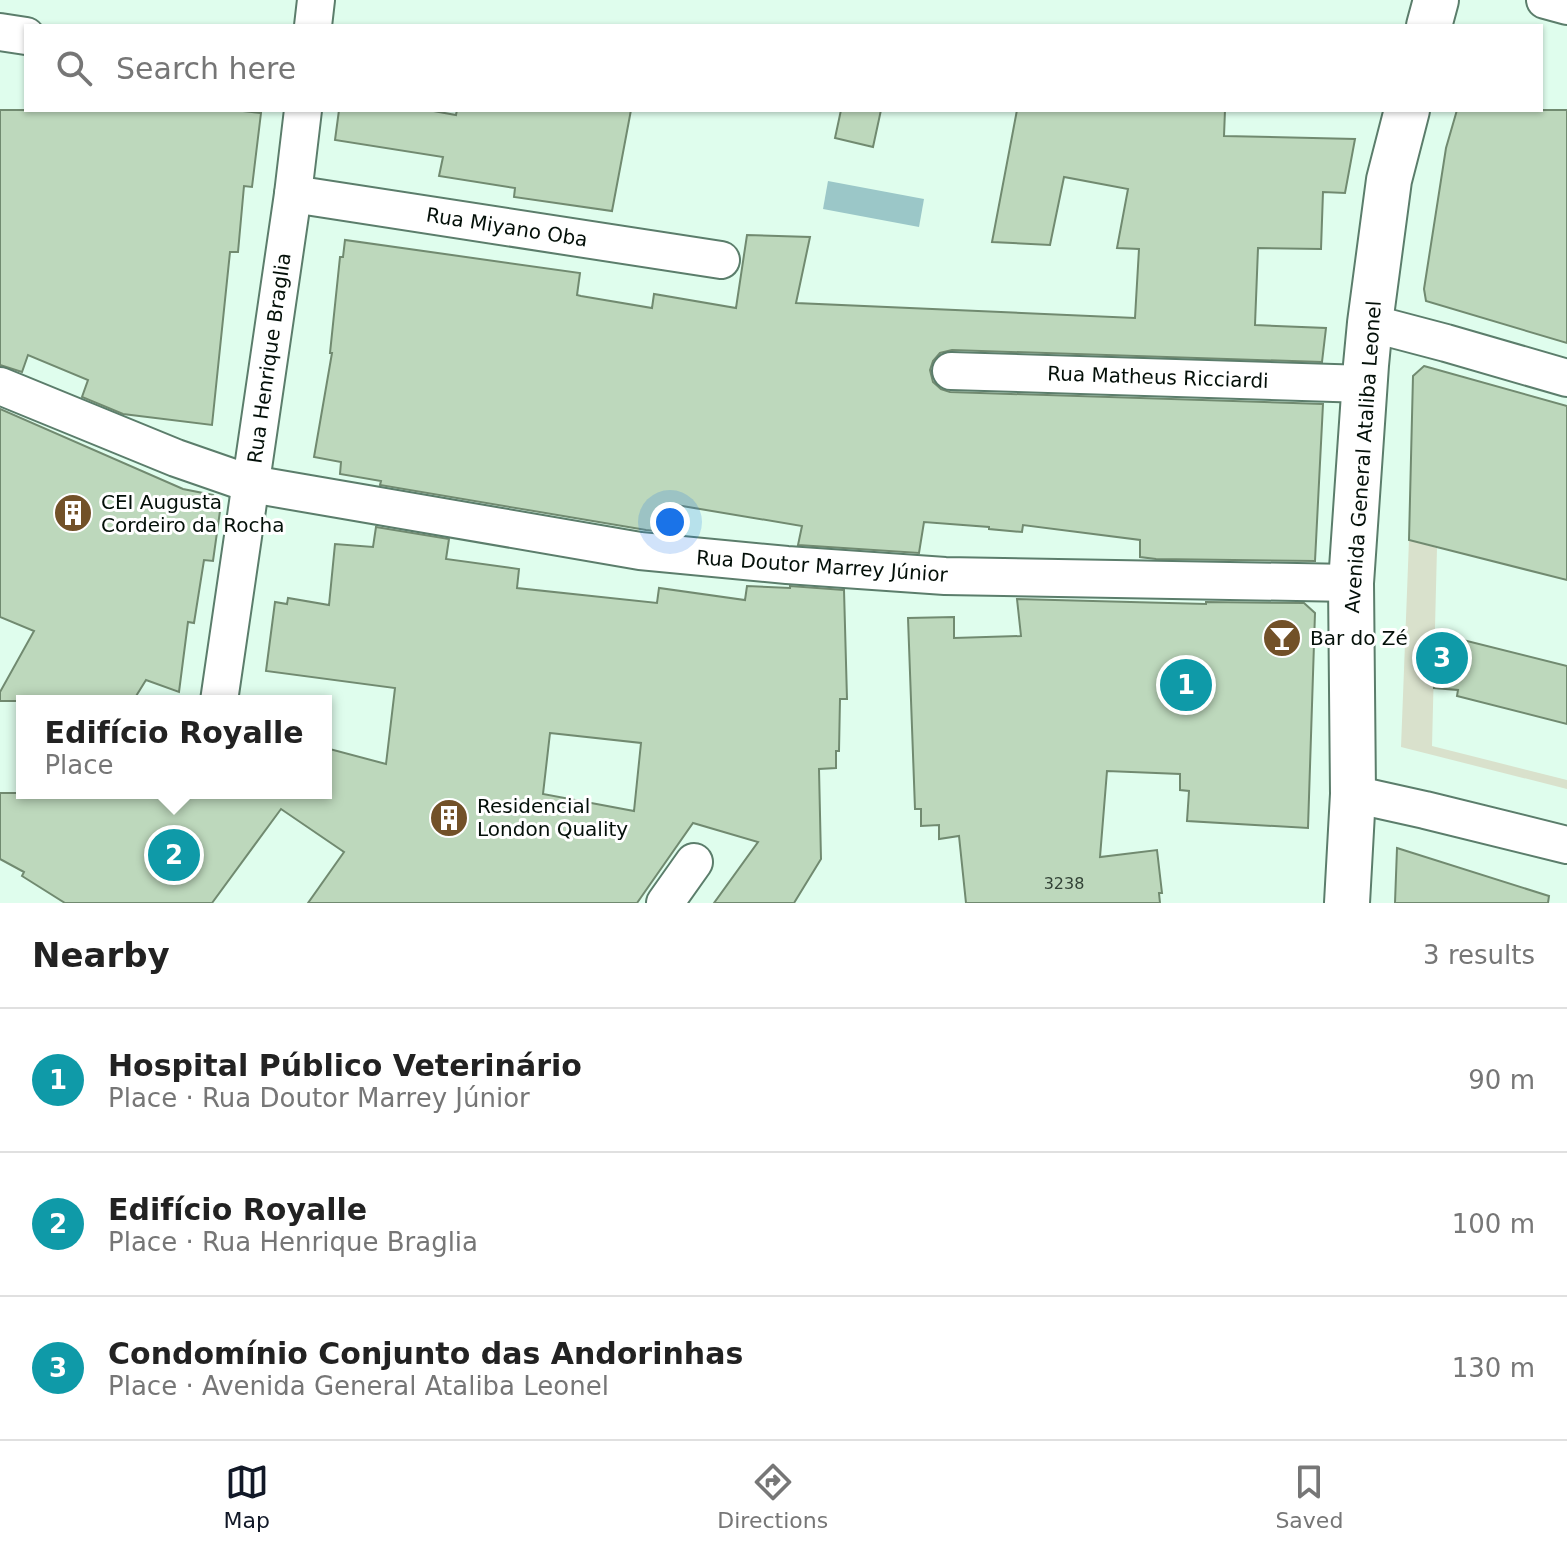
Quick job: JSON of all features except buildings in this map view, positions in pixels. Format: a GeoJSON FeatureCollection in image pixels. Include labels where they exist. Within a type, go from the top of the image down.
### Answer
{"type":"FeatureCollection","features":[{"type":"Feature","properties":{"kind":"main road"},"geometry":{"type":"LineString","coordinates":[[1430,24],[1436,0]]}},
{"type":"Feature","properties":{"kind":"main road","name":"Avenida General Ataliba Leonel"},"geometry":{"type":"LineString","coordinates":[[1347,903],[1353,794],[1351,583],[1370,323],[1389,180],[1406,112]]}},
{"type":"Feature","properties":{"kind":"street"},"geometry":{"type":"LineString","coordinates":[[313,24],[316,0]]}},
{"type":"Feature","properties":{"kind":"street"},"geometry":{"type":"LineString","coordinates":[[1545,0],[1567,6]]}},
{"type":"Feature","properties":{"kind":"street"},"geometry":{"type":"LineString","coordinates":[[0,32],[24,36]]}},
{"type":"Feature","properties":{"kind":"street","name":"Rua Henrique Braglia"},"geometry":{"type":"LineString","coordinates":[[220,695],[303,112]]}},
{"type":"Feature","properties":{"kind":"street","name":"Rua Miyano Oba"},"geometry":{"type":"LineString","coordinates":[[293,194],[721,260]]}},
{"type":"Feature","properties":{"kind":"street"},"geometry":{"type":"LineString","coordinates":[[1370,323],[1567,378]]}},
{"type":"Feature","properties":{"kind":"street","name":"Rua Matheus Ricciardi"},"geometry":{"type":"LineString","coordinates":[[951,371],[1366,384]]}},
{"type":"Feature","properties":{"kind":"street","name":"Rua Doutor Marrey Júnior"},"geometry":{"type":"LineString","coordinates":[[0,386],[176,458],[251,484],[640,551],[945,576],[1351,583]]}},
{"type":"Feature","properties":{"kind":"street"},"geometry":{"type":"LineString","coordinates":[[1353,794],[1567,845]]}},
{"type":"Feature","properties":{"kind":"street"},"geometry":{"type":"LineString","coordinates":[[665,903],[694,862]]}},
{"type":"Feature","properties":{"kind":"green space"},"geometry":{"type":"Polygon","coordinates":[[[1409,540],[1437,548],[1432,746],[1567,780],[1567,789],[1401,747],[1409,540]]]}},
{"type":"Feature","properties":{"kind":"water"},"geometry":{"type":"Polygon","coordinates":[[[828,181],[924,199],[919,227],[823,209],[828,181]]]}},
{"type":"Feature","properties":{"kind":"place","name":"CEI Augusta Cordeiro da Rocha"},"geometry":{"type":"Point","coordinates":[73,513]}},
{"type":"Feature","properties":{"kind":"place","name":"Bar do Zé"},"geometry":{"type":"Point","coordinates":[1282,638]}},
{"type":"Feature","properties":{"kind":"place","name":"Condomínio Conjunto das Andorinhas"},"geometry":{"type":"Point","coordinates":[1442,658]}},
{"type":"Feature","properties":{"kind":"place","name":"Hospital Público Veterinário"},"geometry":{"type":"Point","coordinates":[1186,685]}},
{"type":"Feature","properties":{"kind":"place","name":"Residencial London Quality"},"geometry":{"type":"Point","coordinates":[449,818]}},
{"type":"Feature","properties":{"kind":"place","name":"Edifício Royalle"},"geometry":{"type":"Point","coordinates":[174,855]}}]}
